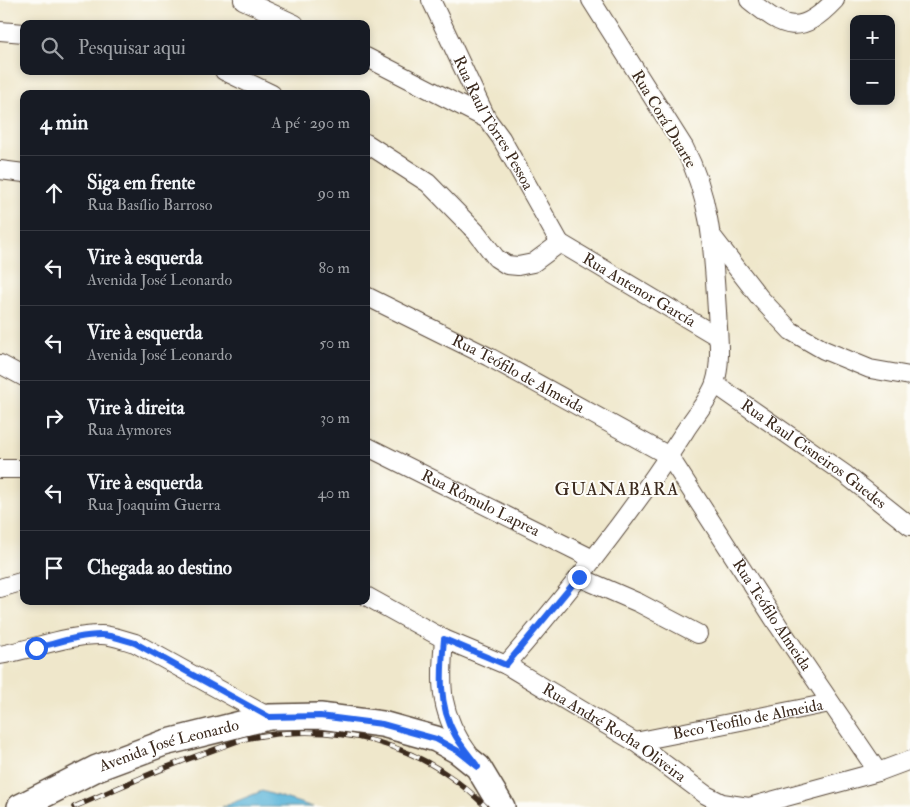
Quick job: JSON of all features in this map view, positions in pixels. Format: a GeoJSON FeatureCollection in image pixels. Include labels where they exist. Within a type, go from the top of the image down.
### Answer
{"type":"FeatureCollection","features":[{"type":"Feature","properties":{"kind":"street"},"geometry":{"type":"LineString","coordinates":[[242,0],[286,20]]}},
{"type":"Feature","properties":{"kind":"street","name":"Rua Corá Duarte"},"geometry":{"type":"LineString","coordinates":[[591,0],[684,146],[706,201],[712,236],[718,337],[715,384]]}},
{"type":"Feature","properties":{"kind":"street"},"geometry":{"type":"LineString","coordinates":[[749,0],[771,18],[792,26],[807,23],[821,15],[835,0]]}},
{"type":"Feature","properties":{"kind":"street","name":"Rua Raul Tôrres Pessoa"},"geometry":{"type":"LineString","coordinates":[[430,1],[488,119],[501,138],[560,243]]}},
{"type":"Feature","properties":{"kind":"street"},"geometry":{"type":"LineString","coordinates":[[0,31],[20,33]]}},
{"type":"Feature","properties":{"kind":"street"},"geometry":{"type":"LineString","coordinates":[[370,59],[488,119]]}},
{"type":"Feature","properties":{"kind":"street"},"geometry":{"type":"LineString","coordinates":[[232,75],[264,90]]}},
{"type":"Feature","properties":{"kind":"street"},"geometry":{"type":"LineString","coordinates":[[370,146],[428,183],[477,233],[496,258],[507,265],[518,266],[533,263],[560,243]]}},
{"type":"Feature","properties":{"kind":"street"},"geometry":{"type":"LineString","coordinates":[[0,170],[20,172]]}},
{"type":"Feature","properties":{"kind":"street"},"geometry":{"type":"LineString","coordinates":[[712,236],[760,298],[791,331],[824,350],[870,369],[910,376]]}},
{"type":"Feature","properties":{"kind":"street","name":"Rua Antenor García"},"geometry":{"type":"LineString","coordinates":[[560,243],[718,337]]}},
{"type":"Feature","properties":{"kind":"street","name":"Rua Teófilo de Almeida"},"geometry":{"type":"LineString","coordinates":[[370,298],[489,357],[669,456]]}},
{"type":"Feature","properties":{"kind":"street"},"geometry":{"type":"LineString","coordinates":[[0,364],[20,374]]}},
{"type":"Feature","properties":{"kind":"street"},"geometry":{"type":"LineString","coordinates":[[506,665],[593,559],[669,456],[715,384]]}},
{"type":"Feature","properties":{"kind":"street","name":"Rua Raul Cisneiros Guedes"},"geometry":{"type":"LineString","coordinates":[[715,384],[846,475],[910,526]]}},
{"type":"Feature","properties":{"kind":"street","name":"Rua Rômulo Laprea"},"geometry":{"type":"LineString","coordinates":[[370,448],[593,559]]}},
{"type":"Feature","properties":{"kind":"street","name":"Rua Teófilo Almeida"},"geometry":{"type":"LineString","coordinates":[[669,456],[830,703],[878,772]]}},
{"type":"Feature","properties":{"kind":"street"},"geometry":{"type":"LineString","coordinates":[[0,469],[20,469]]}},
{"type":"Feature","properties":{"kind":"street"},"geometry":{"type":"LineString","coordinates":[[579,577],[639,603],[698,634]]}},
{"type":"Feature","properties":{"kind":"street"},"geometry":{"type":"LineString","coordinates":[[0,588],[20,582]]}},
{"type":"Feature","properties":{"kind":"street","name":"Rua André Rocha Oliveira"},"geometry":{"type":"LineString","coordinates":[[370,598],[444,639],[506,665],[635,742],[706,795],[722,803],[749,807]]}},
{"type":"Feature","properties":{"kind":"street"},"geometry":{"type":"LineString","coordinates":[[0,654],[85,637],[102,635],[118,638],[135,643],[269,717]]}},
{"type":"Feature","properties":{"kind":"street"},"geometry":{"type":"LineString","coordinates":[[444,639],[441,678],[446,712],[454,735],[478,767],[502,807]]}},
{"type":"Feature","properties":{"kind":"street","name":"Beco Teofilo de Almeida"},"geometry":{"type":"LineString","coordinates":[[635,742],[830,703]]}},
{"type":"Feature","properties":{"kind":"street","name":"Avenida José Leonardo"},"geometry":{"type":"LineString","coordinates":[[20,807],[97,768],[164,743],[269,717],[320,716],[382,724],[436,739],[458,751],[478,767]]}},
{"type":"Feature","properties":{"kind":"street"},"geometry":{"type":"LineString","coordinates":[[749,807],[878,772],[910,760]]}},
{"type":"Feature","properties":{"kind":"water"},"geometry":{"type":"Polygon","coordinates":[[[262,791],[313,807],[222,807],[262,791]]]}},
{"type":"Feature","properties":{"kind":"railway"},"geometry":{"type":"LineString","coordinates":[[74,807],[157,771],[240,740],[278,734],[311,732],[343,735],[374,741],[405,751],[461,784],[486,807]]}},
{"type":"Feature","properties":{"kind":"district","name":"GUANABARA"},"geometry":{"type":"Point","coordinates":[617,489]}},
{"type":"Feature","properties":{"kind":"route"},"geometry":{"type":"LineString","coordinates":[[36,648],[85,637],[102,635],[118,638],[135,643],[269,717],[320,716],[382,724],[436,739],[458,751],[478,767],[454,735],[446,712],[442,696],[441,678],[444,639],[485,658],[506,665],[579,577]]}}]}
